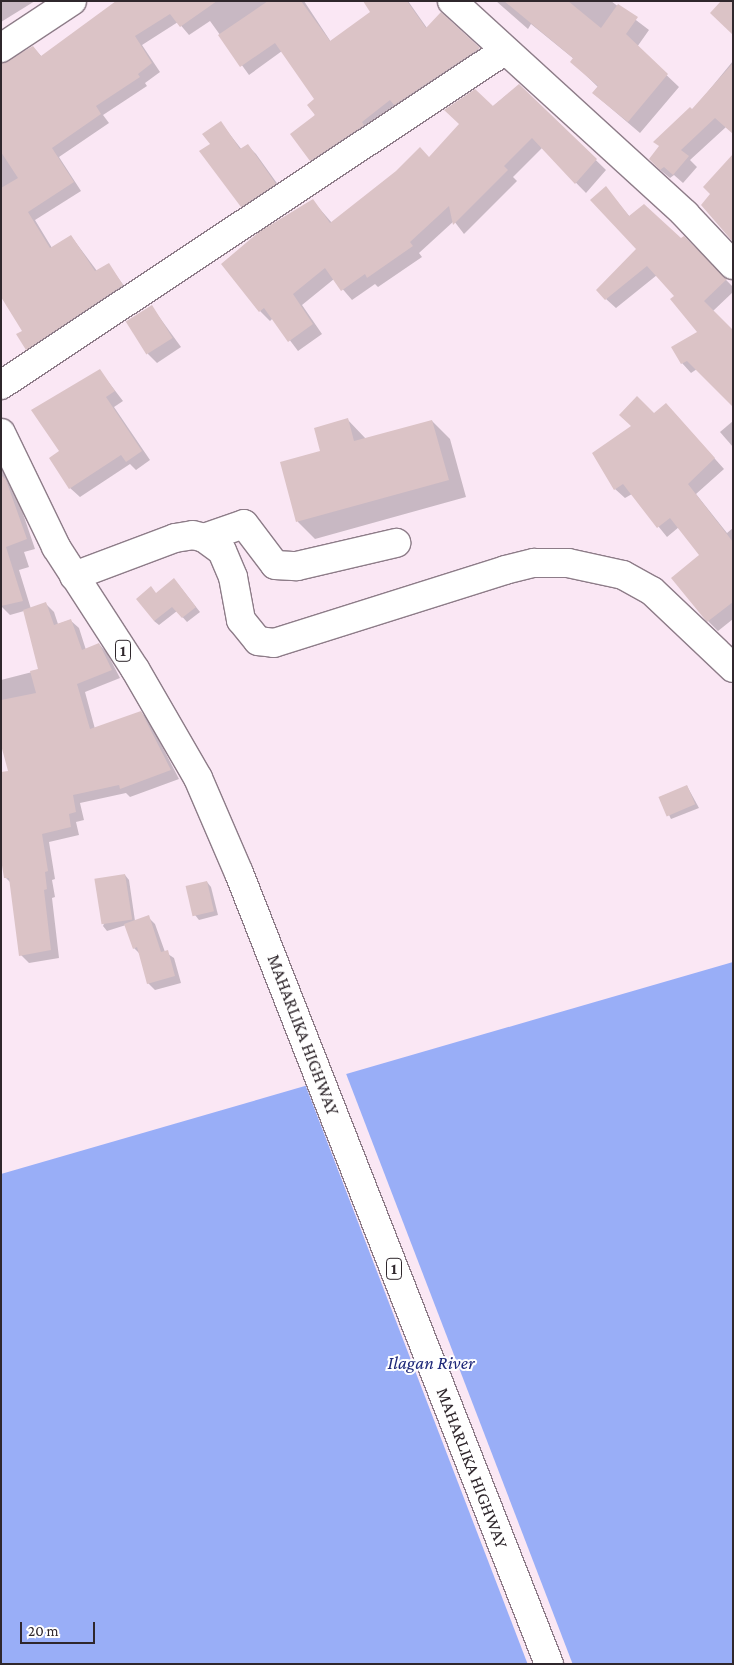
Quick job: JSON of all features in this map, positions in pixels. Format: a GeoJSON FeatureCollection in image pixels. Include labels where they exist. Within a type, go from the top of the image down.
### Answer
{"type":"FeatureCollection","features":[{"type":"Feature","properties":{"kind":"main road"},"geometry":{"type":"LineString","coordinates":[[1,48],[72,1]]}},
{"type":"Feature","properties":{"kind":"main road"},"geometry":{"type":"LineString","coordinates":[[452,1],[504,51],[685,214],[733,265]]}},
{"type":"Feature","properties":{"kind":"main road"},"geometry":{"type":"LineString","coordinates":[[1,385],[504,51]]}},
{"type":"Feature","properties":{"kind":"main road","name":"MAHARLIKA HIGHWAY"},"geometry":{"type":"LineString","coordinates":[[1,433],[56,547],[135,670],[198,778],[240,873],[549,1664]]}},
{"type":"Feature","properties":{"kind":"main road"},"geometry":{"type":"LineString","coordinates":[[204,538],[244,524],[275,565],[297,566],[396,543]]}},
{"type":"Feature","properties":{"kind":"main road"},"geometry":{"type":"LineString","coordinates":[[74,576],[175,538],[193,535],[204,538],[222,551],[233,577],[242,620],[258,641],[274,643],[302,636],[505,570],[534,563],[568,562],[623,576],[652,591],[733,668]]}},
{"type":"Feature","properties":{"kind":"water","name":"Ilagan River"},"geometry":{"type":"Polygon","coordinates":[[[733,962],[733,1664],[1,1664],[1,1174],[733,962]]]}},
{"type":"Feature","properties":{"kind":"pier"},"geometry":{"type":"Polygon","coordinates":[[[345,1071],[573,1664],[528,1664],[306,1086],[345,1071]]]}},
{"type":"Feature","properties":{"kind":"building"},"geometry":{"type":"Polygon","coordinates":[[[116,1],[217,1],[180,27],[170,14],[135,36],[152,63],[138,74],[140,77],[96,106],[101,114],[52,148],[74,182],[28,212],[50,248],[71,235],[95,271],[109,263],[123,285],[26,350],[16,334],[22,331],[1,297],[1,188],[18,178],[1,152],[1,64],[33,46],[41,56],[116,1]]]}},
{"type":"Feature","properties":{"kind":"building"},"geometry":{"type":"Polygon","coordinates":[[[268,1],[301,1],[330,41],[370,12],[363,1],[407,1],[426,28],[441,12],[480,48],[394,105],[390,100],[362,122],[364,125],[310,161],[290,134],[315,115],[307,105],[314,99],[275,43],[240,67],[218,35],[268,1]]]}},
{"type":"Feature","properties":{"kind":"building"},"geometry":{"type":"Polygon","coordinates":[[[504,1],[568,1],[601,28],[618,4],[638,17],[626,34],[668,74],[628,122],[592,93],[598,86],[570,62],[573,58],[504,1]]]}},
{"type":"Feature","properties":{"kind":"building"},"geometry":{"type":"Polygon","coordinates":[[[721,1],[733,1],[733,35],[710,13],[721,1]]]}},
{"type":"Feature","properties":{"kind":"building"},"geometry":{"type":"Polygon","coordinates":[[[733,63],[733,134],[715,118],[681,150],[689,156],[673,175],[664,167],[660,170],[649,159],[659,146],[653,142],[690,107],[692,109],[733,63]]]}},
{"type":"Feature","properties":{"kind":"building"},"geometry":{"type":"Polygon","coordinates":[[[519,84],[597,159],[575,184],[532,138],[504,166],[508,170],[453,225],[449,206],[410,242],[413,246],[367,278],[365,274],[341,291],[325,268],[293,294],[313,324],[288,342],[264,308],[259,312],[221,264],[259,232],[313,199],[330,223],[396,171],[420,147],[429,157],[459,124],[444,110],[475,89],[493,106],[519,84]]]}},
{"type":"Feature","properties":{"kind":"building"},"geometry":{"type":"Polygon","coordinates":[[[221,121],[240,149],[248,144],[276,184],[241,207],[199,151],[210,144],[202,134],[221,121]]]}},
{"type":"Feature","properties":{"kind":"building"},"geometry":{"type":"Polygon","coordinates":[[[733,154],[733,242],[701,205],[710,194],[703,187],[733,154]]]}},
{"type":"Feature","properties":{"kind":"building"},"geometry":{"type":"Polygon","coordinates":[[[606,186],[629,216],[644,204],[681,238],[684,236],[727,279],[704,301],[733,330],[733,407],[687,361],[681,364],[671,347],[697,332],[670,299],[674,296],[647,266],[605,300],[596,290],[636,249],[590,200],[606,186]]]}},
{"type":"Feature","properties":{"kind":"building"},"geometry":{"type":"Polygon","coordinates":[[[152,305],[173,338],[146,355],[126,321],[152,305]]]}},
{"type":"Feature","properties":{"kind":"building"},"geometry":{"type":"Polygon","coordinates":[[[100,369],[115,391],[106,397],[142,451],[126,462],[121,455],[69,489],[49,458],[59,451],[31,410],[100,369]]]}},
{"type":"Feature","properties":{"kind":"building"},"geometry":{"type":"Polygon","coordinates":[[[637,396],[654,413],[666,403],[715,458],[688,484],[733,542],[733,602],[707,622],[671,578],[699,555],[670,518],[657,528],[623,484],[614,490],[592,453],[631,426],[619,415],[637,396]]]}},
{"type":"Feature","properties":{"kind":"building"},"geometry":{"type":"Polygon","coordinates":[[[348,418],[354,441],[432,420],[449,480],[296,522],[280,462],[320,451],[314,428],[348,418]]]}},
{"type":"Feature","properties":{"kind":"building"},"geometry":{"type":"Polygon","coordinates":[[[1,475],[6,480],[27,539],[6,547],[23,601],[1,606],[1,475]]]}},
{"type":"Feature","properties":{"kind":"building"},"geometry":{"type":"Polygon","coordinates":[[[174,578],[196,607],[182,618],[172,607],[154,621],[136,599],[151,586],[156,593],[174,578]]]}},
{"type":"Feature","properties":{"kind":"building"},"geometry":{"type":"Polygon","coordinates":[[[46,602],[54,625],[71,619],[82,650],[99,643],[112,670],[77,684],[90,729],[141,711],[171,770],[120,789],[119,785],[73,795],[76,812],[69,814],[71,827],[42,834],[48,871],[45,872],[47,889],[44,890],[51,950],[19,956],[9,878],[4,878],[1,859],[1,772],[8,771],[1,745],[1,700],[36,693],[30,671],[38,669],[23,610],[46,602]]]}},
{"type":"Feature","properties":{"kind":"building"},"geometry":{"type":"Polygon","coordinates":[[[687,785],[695,804],[667,816],[658,797],[687,785]]]}},
{"type":"Feature","properties":{"kind":"building"},"geometry":{"type":"Polygon","coordinates":[[[125,874],[132,919],[102,924],[94,879],[125,874]]]}},
{"type":"Feature","properties":{"kind":"building"},"geometry":{"type":"Polygon","coordinates":[[[207,881],[214,911],[193,916],[186,886],[207,881]]]}},
{"type":"Feature","properties":{"kind":"building"},"geometry":{"type":"Polygon","coordinates":[[[149,915],[161,952],[168,950],[175,976],[147,984],[137,947],[133,949],[124,924],[149,915]]]}}]}
